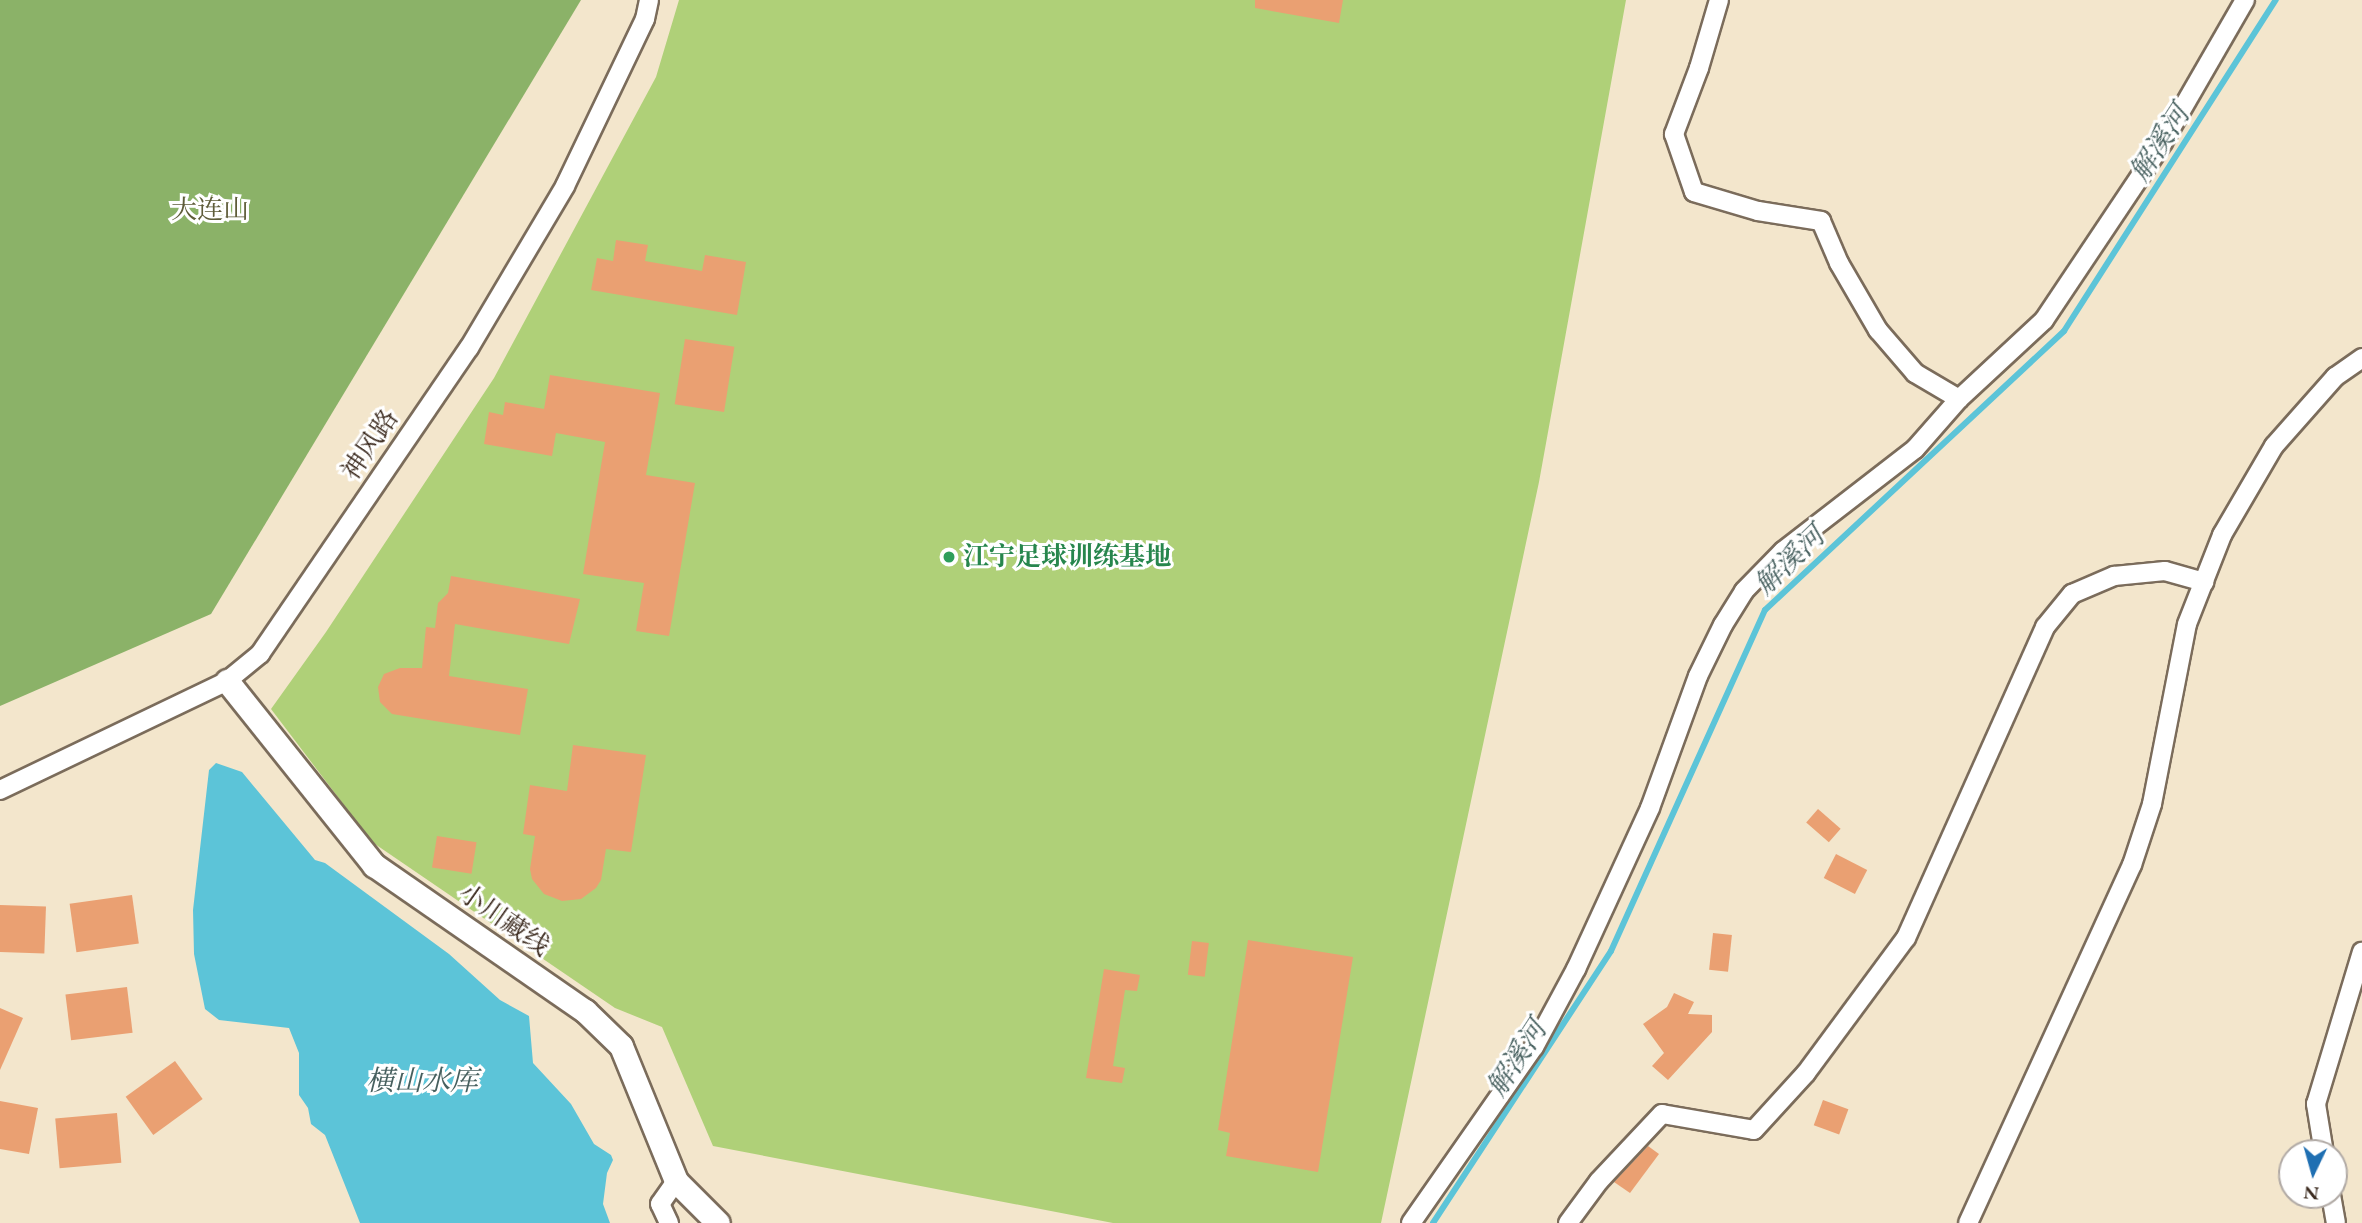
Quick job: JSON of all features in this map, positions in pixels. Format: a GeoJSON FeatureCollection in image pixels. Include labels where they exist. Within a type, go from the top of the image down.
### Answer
{"type":"FeatureCollection","features":[{"type":"Feature","properties":{"kind":"street","name":"神风路"},"geometry":{"type":"LineString","coordinates":[[0,790],[227,681],[260,654],[469,348],[565,186],[645,19],[649,0]]}},
{"type":"Feature","properties":{"kind":"street"},"geometry":{"type":"LineString","coordinates":[[1719,0],[1699,68],[1674,134],[1694,192],[1758,211],[1821,221],[1839,263],[1878,330],[1915,373],[1959,399]]}},
{"type":"Feature","properties":{"kind":"street"},"geometry":{"type":"LineString","coordinates":[[1411,1223],[1534,1047],[1576,969],[1650,808],[1698,676],[1723,625],[1744,592],[1783,551],[1915,449],[1959,399],[2045,320],[2163,142],[2245,0]]}},
{"type":"Feature","properties":{"kind":"street"},"geometry":{"type":"LineString","coordinates":[[1968,1223],[2132,865],[2152,804],[2187,624],[2222,535],[2274,446],[2335,377],[2362,358]]}},
{"type":"Feature","properties":{"kind":"street"},"geometry":{"type":"LineString","coordinates":[[1568,1223],[1599,1181],[1662,1114],[1754,1130],[1807,1073],[1906,938],[2045,627],[2072,594],[2115,576],[2165,571],[2203,582]]}},
{"type":"Feature","properties":{"kind":"street","name":"小川藏线"},"geometry":{"type":"LineString","coordinates":[[227,681],[374,865],[585,1011],[621,1046],[676,1181],[718,1223]]}},
{"type":"Feature","properties":{"kind":"street"},"geometry":{"type":"LineString","coordinates":[[2322,1139],[2316,1104],[2362,952]]}},
{"type":"Feature","properties":{"kind":"street"},"geometry":{"type":"LineString","coordinates":[[669,1223],[660,1204],[676,1181]]}},
{"type":"Feature","properties":{"kind":"green space","name":"大连山"},"geometry":{"type":"Polygon","coordinates":[[[0,0],[581,0],[211,614],[0,706],[0,0]]]}},
{"type":"Feature","properties":{"kind":"green space","name":"江宁足球训练基地"},"geometry":{"type":"Polygon","coordinates":[[[679,0],[1626,0],[1539,482],[1381,1223],[1113,1223],[713,1146],[662,1027],[615,1008],[372,842],[271,709],[326,632],[494,378],[656,77],[679,0]]]}},
{"type":"Feature","properties":{"kind":"water","name":"横山水库"},"geometry":{"type":"Polygon","coordinates":[[[216,763],[242,772],[315,860],[325,863],[449,954],[500,1000],[529,1016],[533,1063],[571,1104],[594,1144],[611,1155],[613,1160],[607,1173],[603,1204],[610,1223],[360,1223],[325,1135],[311,1124],[308,1108],[299,1095],[299,1053],[289,1028],[219,1020],[205,1009],[194,954],[193,910],[209,770],[216,763]]]}},
{"type":"Feature","properties":{"kind":"building"},"geometry":{"type":"Polygon","coordinates":[[[1255,0],[1343,0],[1339,23],[1255,8],[1255,0]]]}},
{"type":"Feature","properties":{"kind":"building"},"geometry":{"type":"Polygon","coordinates":[[[616,240],[648,245],[645,261],[702,271],[705,255],[746,262],[737,315],[591,290],[597,258],[613,261],[616,240]]]}},
{"type":"Feature","properties":{"kind":"building"},"geometry":{"type":"Polygon","coordinates":[[[685,339],[734,347],[724,412],[675,404],[685,339]]]}},
{"type":"Feature","properties":{"kind":"building"},"geometry":{"type":"Polygon","coordinates":[[[550,375],[660,393],[646,475],[695,483],[669,636],[636,631],[644,583],[583,574],[605,442],[556,433],[552,456],[484,444],[489,412],[503,415],[505,402],[544,409],[550,375]]]}},
{"type":"Feature","properties":{"kind":"building"},"geometry":{"type":"Polygon","coordinates":[[[451,576],[580,599],[569,644],[455,624],[449,676],[528,689],[520,735],[392,714],[380,702],[378,687],[384,674],[400,668],[422,668],[426,627],[435,628],[438,603],[448,593],[451,576]]]}},
{"type":"Feature","properties":{"kind":"building"},"geometry":{"type":"Polygon","coordinates":[[[573,745],[646,755],[631,852],[606,849],[601,880],[596,888],[581,899],[562,901],[544,894],[532,879],[530,869],[535,836],[523,834],[530,785],[567,791],[573,745]]]}},
{"type":"Feature","properties":{"kind":"building"},"geometry":{"type":"Polygon","coordinates":[[[1818,809],[1841,829],[1829,842],[1806,823],[1818,809]]]}},
{"type":"Feature","properties":{"kind":"building"},"geometry":{"type":"Polygon","coordinates":[[[437,836],[477,842],[472,874],[432,868],[437,836]]]}},
{"type":"Feature","properties":{"kind":"building"},"geometry":{"type":"Polygon","coordinates":[[[1836,854],[1867,870],[1855,894],[1824,878],[1836,854]]]}},
{"type":"Feature","properties":{"kind":"building"},"geometry":{"type":"Polygon","coordinates":[[[132,895],[139,944],[76,952],[70,904],[132,895]]]}},
{"type":"Feature","properties":{"kind":"building"},"geometry":{"type":"Polygon","coordinates":[[[0,905],[46,907],[44,954],[0,952],[0,905]]]}},
{"type":"Feature","properties":{"kind":"building"},"geometry":{"type":"Polygon","coordinates":[[[1713,933],[1732,935],[1728,972],[1709,970],[1713,933]]]}},
{"type":"Feature","properties":{"kind":"building"},"geometry":{"type":"Polygon","coordinates":[[[1248,940],[1353,957],[1318,1172],[1226,1156],[1230,1133],[1218,1130],[1248,940]]]}},
{"type":"Feature","properties":{"kind":"building"},"geometry":{"type":"Polygon","coordinates":[[[1192,941],[1209,943],[1205,977],[1188,975],[1192,941]]]}},
{"type":"Feature","properties":{"kind":"building"},"geometry":{"type":"Polygon","coordinates":[[[1104,969],[1140,975],[1137,991],[1125,990],[1113,1066],[1125,1068],[1122,1083],[1086,1078],[1104,969]]]}},
{"type":"Feature","properties":{"kind":"building"},"geometry":{"type":"Polygon","coordinates":[[[127,987],[133,1033],[71,1040],[65,995],[127,987]]]}},
{"type":"Feature","properties":{"kind":"building"},"geometry":{"type":"Polygon","coordinates":[[[1674,993],[1694,1002],[1688,1014],[1712,1015],[1712,1032],[1668,1080],[1652,1066],[1664,1053],[1643,1024],[1667,1007],[1674,993]]]}},
{"type":"Feature","properties":{"kind":"building"},"geometry":{"type":"Polygon","coordinates":[[[0,1008],[23,1018],[0,1070],[0,1008]]]}},
{"type":"Feature","properties":{"kind":"building"},"geometry":{"type":"Polygon","coordinates":[[[175,1061],[203,1099],[153,1135],[126,1097],[175,1061]]]}},
{"type":"Feature","properties":{"kind":"building"},"geometry":{"type":"Polygon","coordinates":[[[1823,1100],[1848,1109],[1839,1135],[1814,1125],[1823,1100]]]}},
{"type":"Feature","properties":{"kind":"building"},"geometry":{"type":"Polygon","coordinates":[[[0,1101],[38,1108],[29,1154],[0,1149],[0,1101]]]}},
{"type":"Feature","properties":{"kind":"building"},"geometry":{"type":"Polygon","coordinates":[[[117,1113],[121,1163],[60,1168],[55,1118],[117,1113]]]}},
{"type":"Feature","properties":{"kind":"building"},"geometry":{"type":"Polygon","coordinates":[[[1648,1146],[1659,1154],[1630,1193],[1614,1182],[1648,1146]]]}},
{"type":"Feature","properties":{"kind":"waterway","name":"解溪河"},"geometry":{"type":"LineString","coordinates":[[1433,1223],[1611,951],[1765,610],[2064,331],[2276,0]]}},
{"type":"Feature","properties":{"kind":"place","name":"江宁足球训练基地"},"geometry":{"type":"Point","coordinates":[949,557]}}]}
